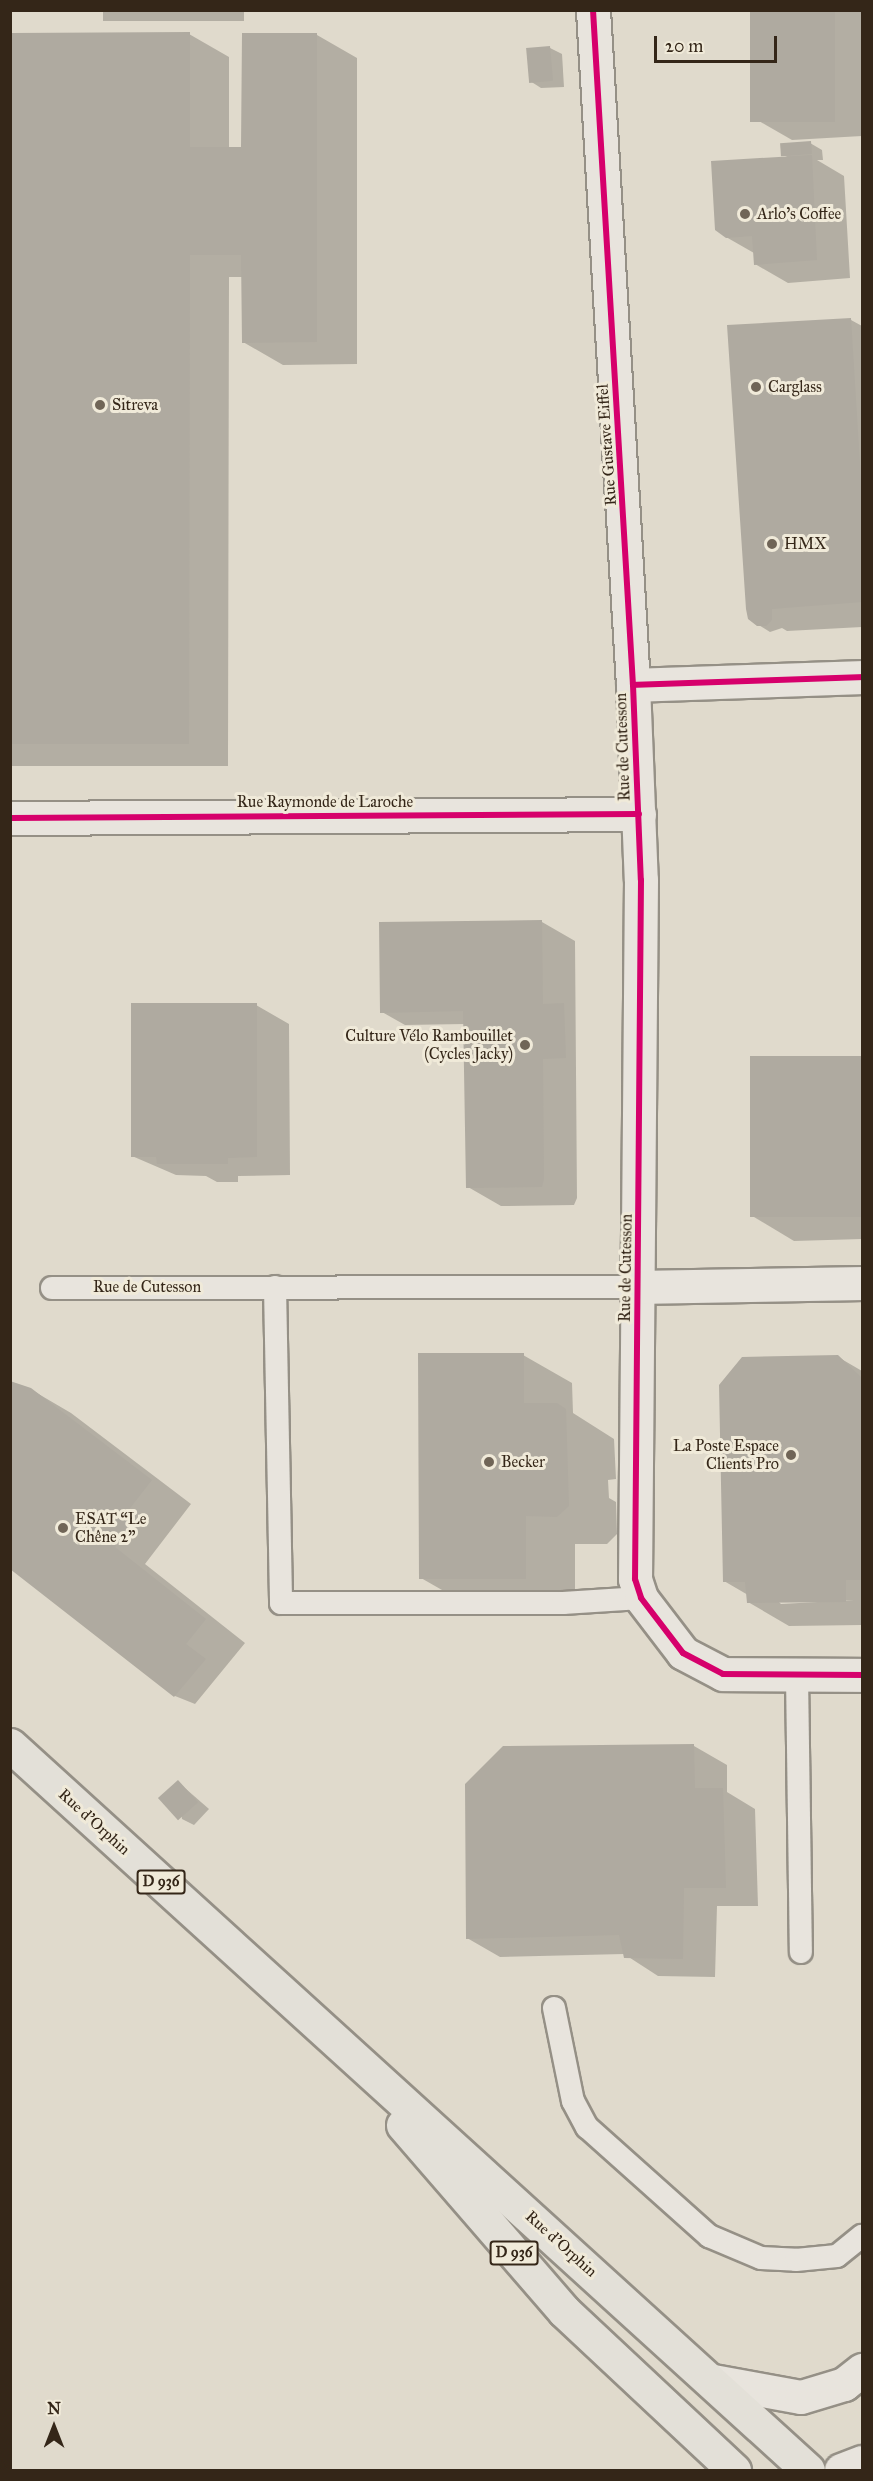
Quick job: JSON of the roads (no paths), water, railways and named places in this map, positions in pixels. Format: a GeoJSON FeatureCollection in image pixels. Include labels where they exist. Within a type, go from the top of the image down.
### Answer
{"type":"FeatureCollection","features":[{"type":"Feature","properties":{"kind":"main road","name":"Rue d'Orphin"},"geometry":{"type":"LineString","coordinates":[[10,1745],[713,2381],[808,2470]]}},
{"type":"Feature","properties":{"kind":"main road","name":"Rue d'Orphin"},"geometry":{"type":"LineString","coordinates":[[312,2019],[564,2311],[734,2470]]}},
{"type":"Feature","properties":{"kind":"street","name":"Rue Gustave Eiffel"},"geometry":{"type":"LineString","coordinates":[[593,10],[633,685]]}},
{"type":"Feature","properties":{"kind":"street"},"geometry":{"type":"LineString","coordinates":[[633,685],[862,677]]}},
{"type":"Feature","properties":{"kind":"street","name":"Rue de Cutesson"},"geometry":{"type":"LineString","coordinates":[[633,685],[639,814],[639,1287],[635,1579],[641,1598],[683,1653],[723,1674],[862,1675]]}},
{"type":"Feature","properties":{"kind":"street","name":"Rue Raymonde de Laroche"},"geometry":{"type":"LineString","coordinates":[[10,818],[639,814]]}},
{"type":"Feature","properties":{"kind":"street","name":"Rue de Cutesson"},"geometry":{"type":"LineString","coordinates":[[639,1287],[862,1283]]}},
{"type":"Feature","properties":{"kind":"street"},"geometry":{"type":"LineString","coordinates":[[713,2381],[801,2397],[844,2384],[862,2370]]}},
{"type":"Feature","properties":{"kind":"street"},"geometry":{"type":"LineString","coordinates":[[841,2470],[862,2462]]}},
{"type":"Feature","properties":{"kind":"lane","name":"Rue de Cutesson"},"geometry":{"type":"LineString","coordinates":[[52,1287],[639,1287]]}},
{"type":"Feature","properties":{"kind":"lane"},"geometry":{"type":"LineString","coordinates":[[275,1287],[281,1603],[563,1603],[641,1598]]}},
{"type":"Feature","properties":{"kind":"lane"},"geometry":{"type":"LineString","coordinates":[[797,1675],[801,1952]]}},
{"type":"Feature","properties":{"kind":"lane"},"geometry":{"type":"LineString","coordinates":[[554,2007],[573,2101],[587,2127],[709,2236],[761,2258],[796,2260],[837,2256],[862,2236]]}},
{"type":"Feature","properties":{"kind":"place","name":"Arlo's Coffee"},"geometry":{"type":"Point","coordinates":[745,214]}},
{"type":"Feature","properties":{"kind":"place","name":"Carglass"},"geometry":{"type":"Point","coordinates":[756,387]}},
{"type":"Feature","properties":{"kind":"place","name":"Sitreva"},"geometry":{"type":"Point","coordinates":[100,405]}},
{"type":"Feature","properties":{"kind":"place","name":"HMX"},"geometry":{"type":"Point","coordinates":[772,544]}},
{"type":"Feature","properties":{"kind":"place","name":"Culture Vélo Rambouillet (Cycles Jacky)"},"geometry":{"type":"Point","coordinates":[525,1045]}},
{"type":"Feature","properties":{"kind":"place","name":"La Poste Espace Clients Pro"},"geometry":{"type":"Point","coordinates":[791,1455]}},
{"type":"Feature","properties":{"kind":"place","name":"Becker"},"geometry":{"type":"Point","coordinates":[489,1462]}},
{"type":"Feature","properties":{"kind":"place","name":"ESAT “Le Chêne 2”"},"geometry":{"type":"Point","coordinates":[63,1528]}}]}
